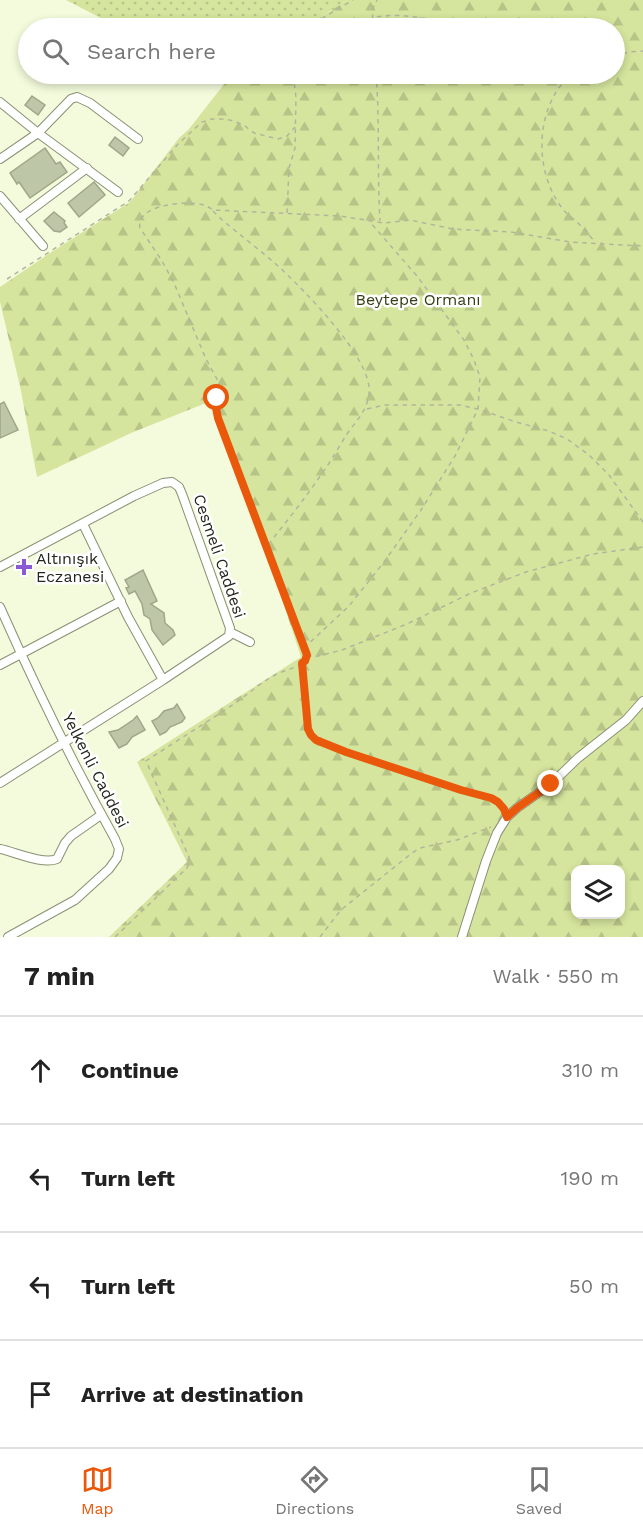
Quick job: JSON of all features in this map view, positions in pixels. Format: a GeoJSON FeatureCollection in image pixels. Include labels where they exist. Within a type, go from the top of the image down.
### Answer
{"type":"FeatureCollection","features":[{"type":"Feature","properties":{"kind":"street"},"geometry":{"type":"LineString","coordinates":[[0,159],[38,133],[71,99],[77,97],[90,103],[138,139]]}},
{"type":"Feature","properties":{"kind":"street"},"geometry":{"type":"LineString","coordinates":[[0,102],[118,192]]}},
{"type":"Feature","properties":{"kind":"street"},"geometry":{"type":"LineString","coordinates":[[19,219],[87,168]]}},
{"type":"Feature","properties":{"kind":"street"},"geometry":{"type":"LineString","coordinates":[[0,196],[43,246]]}},
{"type":"Feature","properties":{"kind":"street","name":"Cesmeli Caddesi"},"geometry":{"type":"LineString","coordinates":[[0,567],[134,496],[163,483],[172,482],[182,494],[229,624],[230,633],[229,636],[163,680],[0,783]]}},
{"type":"Feature","properties":{"kind":"street"},"geometry":{"type":"LineString","coordinates":[[83,524],[163,680]]}},
{"type":"Feature","properties":{"kind":"street"},"geometry":{"type":"LineString","coordinates":[[0,665],[121,601]]}},
{"type":"Feature","properties":{"kind":"street","name":"Yelkenli Caddesi"},"geometry":{"type":"LineString","coordinates":[[0,607],[64,743],[119,849],[117,858],[109,869],[75,900],[8,937]]}},
{"type":"Feature","properties":{"kind":"street"},"geometry":{"type":"LineString","coordinates":[[230,633],[250,642]]}},
{"type":"Feature","properties":{"kind":"street"},"geometry":{"type":"LineString","coordinates":[[462,937],[496,832],[505,820],[626,720],[643,701]]}},
{"type":"Feature","properties":{"kind":"street"},"geometry":{"type":"LineString","coordinates":[[0,849],[39,860],[52,861],[57,859],[71,836],[101,815]]}},
{"type":"Feature","properties":{"kind":"path"},"geometry":{"type":"LineString","coordinates":[[322,18],[352,0]]}},
{"type":"Feature","properties":{"kind":"path"},"geometry":{"type":"LineString","coordinates":[[372,18],[373,8],[377,0]]}},
{"type":"Feature","properties":{"kind":"path"},"geometry":{"type":"LineString","coordinates":[[375,18],[387,15],[429,18]]}},
{"type":"Feature","properties":{"kind":"path"},"geometry":{"type":"LineString","coordinates":[[625,53],[643,51]]}},
{"type":"Feature","properties":{"kind":"path"},"geometry":{"type":"LineString","coordinates":[[287,214],[289,168],[295,148],[294,84]]}},
{"type":"Feature","properties":{"kind":"path"},"geometry":{"type":"LineString","coordinates":[[376,84],[377,182],[380,222]]}},
{"type":"Feature","properties":{"kind":"path"},"geometry":{"type":"LineString","coordinates":[[563,84],[548,109],[542,135],[542,161],[549,186],[563,210],[596,243]]}},
{"type":"Feature","properties":{"kind":"path"},"geometry":{"type":"LineString","coordinates":[[8,279],[129,201],[178,144],[202,122],[225,119],[240,123],[254,133],[278,139],[287,136],[295,127]]}},
{"type":"Feature","properties":{"kind":"path"},"geometry":{"type":"LineString","coordinates":[[115,937],[187,868],[189,863],[189,857],[146,760],[231,707],[261,683],[302,663],[307,655],[218,418],[216,408],[218,381],[174,284],[140,228],[141,218],[148,211],[159,207],[175,203],[204,205],[213,210],[278,267],[338,331],[355,354],[369,383],[366,409],[267,547]]}},
{"type":"Feature","properties":{"kind":"path"},"geometry":{"type":"LineString","coordinates":[[213,210],[340,216],[380,222],[410,220],[453,229],[511,232],[570,242],[643,246]]}},
{"type":"Feature","properties":{"kind":"path"},"geometry":{"type":"LineString","coordinates":[[304,648],[349,606],[384,562],[421,510],[455,456],[478,409],[480,377],[464,340],[417,276],[368,220]]}},
{"type":"Feature","properties":{"kind":"path"},"geometry":{"type":"LineString","coordinates":[[366,409],[385,405],[460,405],[549,431],[567,439],[589,454],[609,475],[643,522]]}},
{"type":"Feature","properties":{"kind":"path"},"geometry":{"type":"LineString","coordinates":[[307,655],[314,657],[342,650],[407,624],[471,592],[526,572],[593,554],[643,547]]}},
{"type":"Feature","properties":{"kind":"path"},"geometry":{"type":"LineString","coordinates":[[302,663],[308,729],[316,740],[380,764],[491,798],[504,809],[505,820],[465,837],[420,848],[412,853],[340,911],[320,937]]}},
{"type":"Feature","properties":{"kind":"green space"},"geometry":{"type":"Polygon","coordinates":[[[66,0],[347,0],[319,18],[101,18],[66,0]]]}},
{"type":"Feature","properties":{"kind":"green space","name":"Beytepe Ormanı"},"geometry":{"type":"Polygon","coordinates":[[[347,0],[643,0],[643,937],[109,937],[187,862],[137,762],[301,657],[216,399],[131,433],[37,477],[20,386],[0,302],[0,287],[130,202],[179,138],[189,129],[224,84],[625,84],[625,18],[319,18],[347,0]]]}},
{"type":"Feature","properties":{"kind":"building"},"geometry":{"type":"Polygon","coordinates":[[[32,96],[45,105],[38,115],[25,105],[32,96]]]}},
{"type":"Feature","properties":{"kind":"building"},"geometry":{"type":"Polygon","coordinates":[[[115,137],[129,148],[123,156],[109,145],[115,137]]]}},
{"type":"Feature","properties":{"kind":"building"},"geometry":{"type":"Polygon","coordinates":[[[45,148],[56,164],[60,162],[67,172],[30,198],[10,173],[45,148]]]}},
{"type":"Feature","properties":{"kind":"building"},"geometry":{"type":"Polygon","coordinates":[[[94,182],[105,195],[79,217],[68,203],[94,182]]]}},
{"type":"Feature","properties":{"kind":"building"},"geometry":{"type":"Polygon","coordinates":[[[54,212],[65,221],[67,227],[60,232],[54,231],[44,221],[54,212]]]}},
{"type":"Feature","properties":{"kind":"building"},"geometry":{"type":"Polygon","coordinates":[[[4,402],[18,430],[0,438],[0,404],[4,402]]]}},
{"type":"Feature","properties":{"kind":"building"},"geometry":{"type":"Polygon","coordinates":[[[143,570],[157,601],[151,604],[164,613],[165,623],[175,635],[163,645],[152,630],[150,619],[144,615],[142,604],[135,591],[129,594],[126,588],[129,587],[125,580],[143,570]]]}},
{"type":"Feature","properties":{"kind":"building"},"geometry":{"type":"Polygon","coordinates":[[[177,704],[185,718],[160,735],[152,721],[177,704]]]}},
{"type":"Feature","properties":{"kind":"building"},"geometry":{"type":"Polygon","coordinates":[[[137,716],[145,730],[119,748],[109,732],[118,730],[137,716]]]}},
{"type":"Feature","properties":{"kind":"place","name":"Altınışık Eczanesi"},"geometry":{"type":"Point","coordinates":[24,567]}},
{"type":"Feature","properties":{"kind":"route"},"geometry":{"type":"LineString","coordinates":[[217,398],[218,418],[307,655],[302,663],[308,729],[311,735],[316,740],[391,768],[491,798],[504,809],[507,817],[551,784]]}}]}
